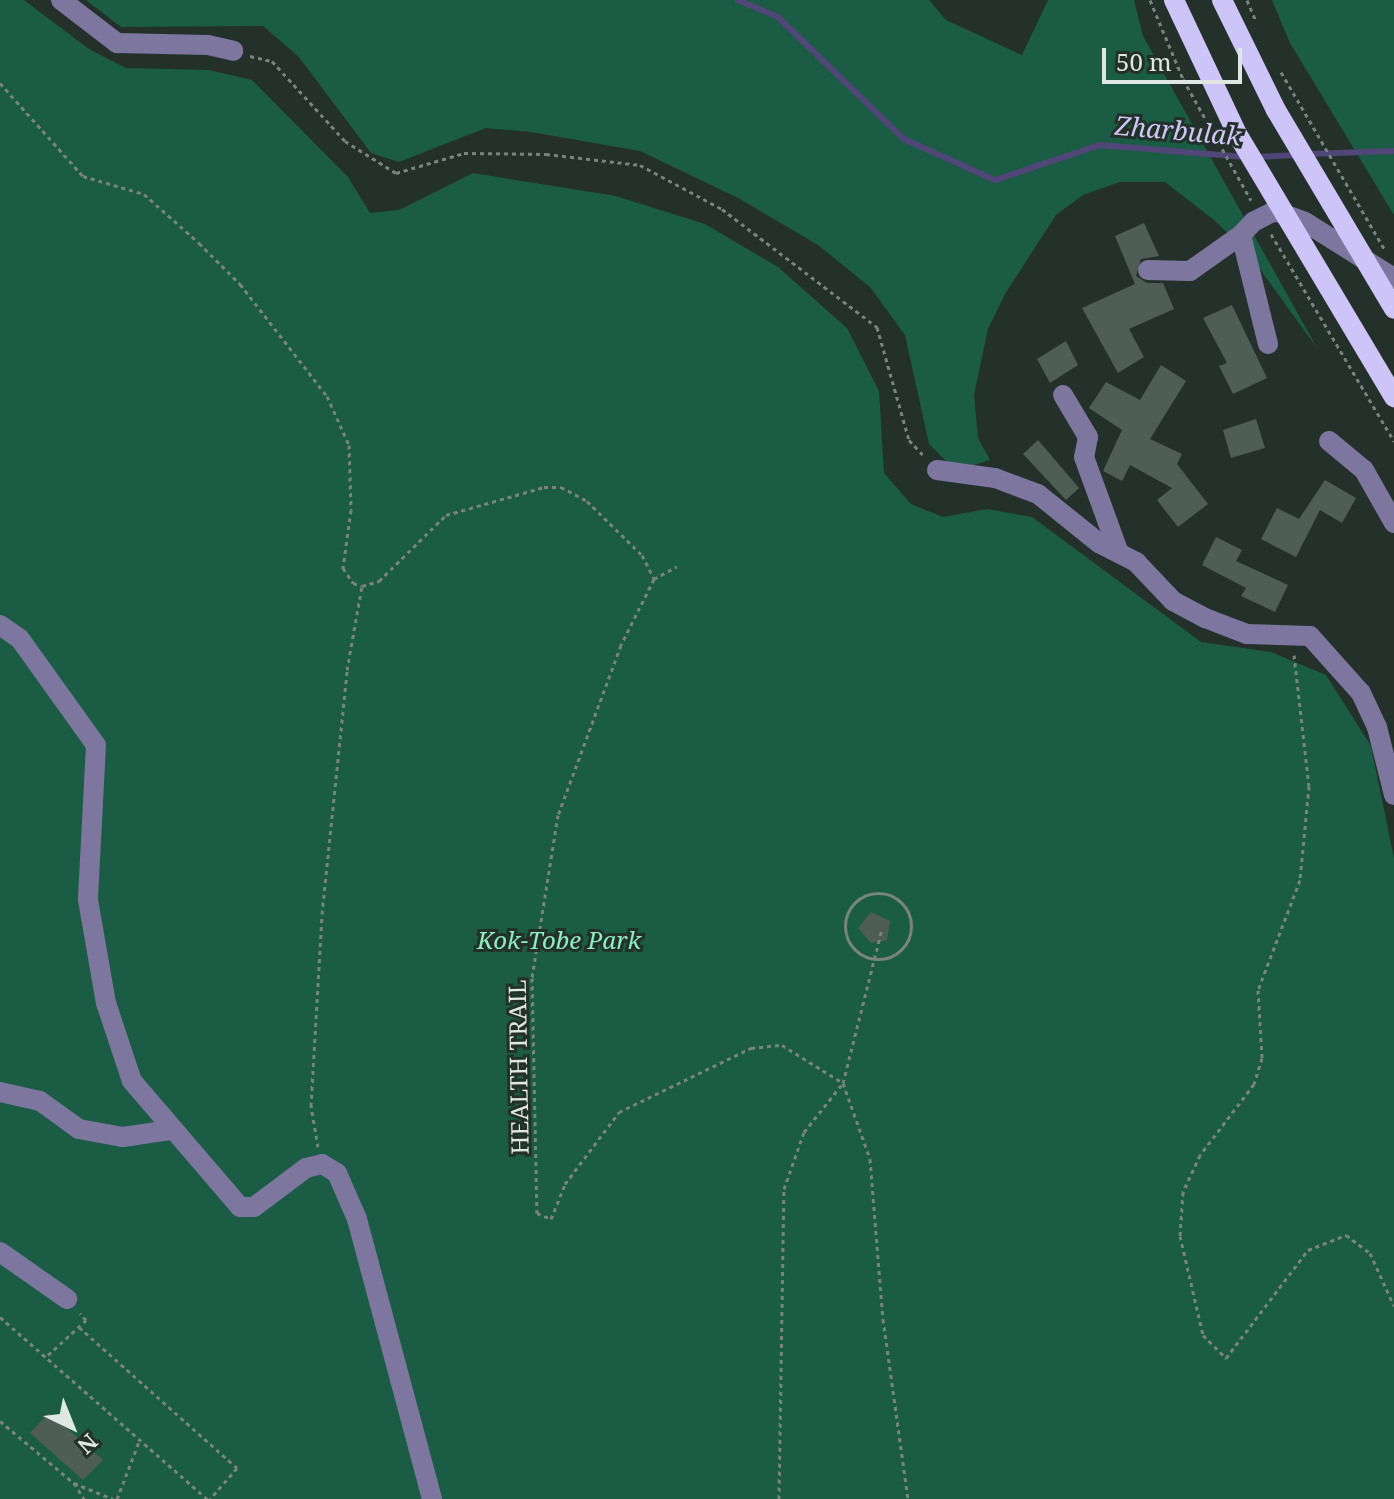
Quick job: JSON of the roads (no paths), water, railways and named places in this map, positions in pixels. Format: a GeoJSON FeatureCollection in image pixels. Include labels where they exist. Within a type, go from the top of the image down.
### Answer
{"type":"FeatureCollection","features":[{"type":"Feature","properties":{"kind":"main road"},"geometry":{"type":"LineString","coordinates":[[1174,0],[1236,132],[1394,397]]}},
{"type":"Feature","properties":{"kind":"main road"},"geometry":{"type":"LineString","coordinates":[[1222,0],[1276,110],[1394,309]]}},
{"type":"Feature","properties":{"kind":"street"},"geometry":{"type":"LineString","coordinates":[[61,0],[117,43],[208,45],[233,51]]}},
{"type":"Feature","properties":{"kind":"street"},"geometry":{"type":"LineString","coordinates":[[1148,270],[1190,271],[1275,211],[1305,222],[1394,278]]}},
{"type":"Feature","properties":{"kind":"street"},"geometry":{"type":"LineString","coordinates":[[1241,235],[1268,344]]}},
{"type":"Feature","properties":{"kind":"street"},"geometry":{"type":"LineString","coordinates":[[1063,395],[1088,437],[1084,457],[1119,553]]}},
{"type":"Feature","properties":{"kind":"street"},"geometry":{"type":"LineString","coordinates":[[1329,441],[1364,470],[1394,523]]}},
{"type":"Feature","properties":{"kind":"street"},"geometry":{"type":"LineString","coordinates":[[937,470],[995,478],[1029,490],[1136,562],[1173,601],[1247,634],[1310,636],[1361,693],[1377,727],[1394,795]]}},
{"type":"Feature","properties":{"kind":"street"},"geometry":{"type":"LineString","coordinates":[[0,625],[20,639],[96,745],[88,900],[103,989],[132,1081],[240,1207],[254,1207],[306,1168],[322,1164],[337,1173],[349,1194],[432,1499]]}},
{"type":"Feature","properties":{"kind":"street"},"geometry":{"type":"LineString","coordinates":[[0,1092],[40,1101],[79,1129],[123,1137],[171,1130]]}},
{"type":"Feature","properties":{"kind":"street"},"geometry":{"type":"LineString","coordinates":[[0,1252],[67,1299]]}},
{"type":"Feature","properties":{"kind":"waterway","name":"Zharbulak"},"geometry":{"type":"LineString","coordinates":[[738,0],[778,17],[904,139],[995,180],[1100,145],[1246,157]]}},
{"type":"Feature","properties":{"kind":"waterway","name":"Zharbulak"},"geometry":{"type":"LineString","coordinates":[[1309,154],[1394,151]]}},
{"type":"Feature","properties":{"kind":"waterway","name":"Zharbulak"},"geometry":{"type":"LineString","coordinates":[[1257,157],[1298,155]]}},
{"type":"Feature","properties":{"kind":"park label","name":"Kok-Tobe Park"},"geometry":{"type":"Point","coordinates":[559,940]}}]}
